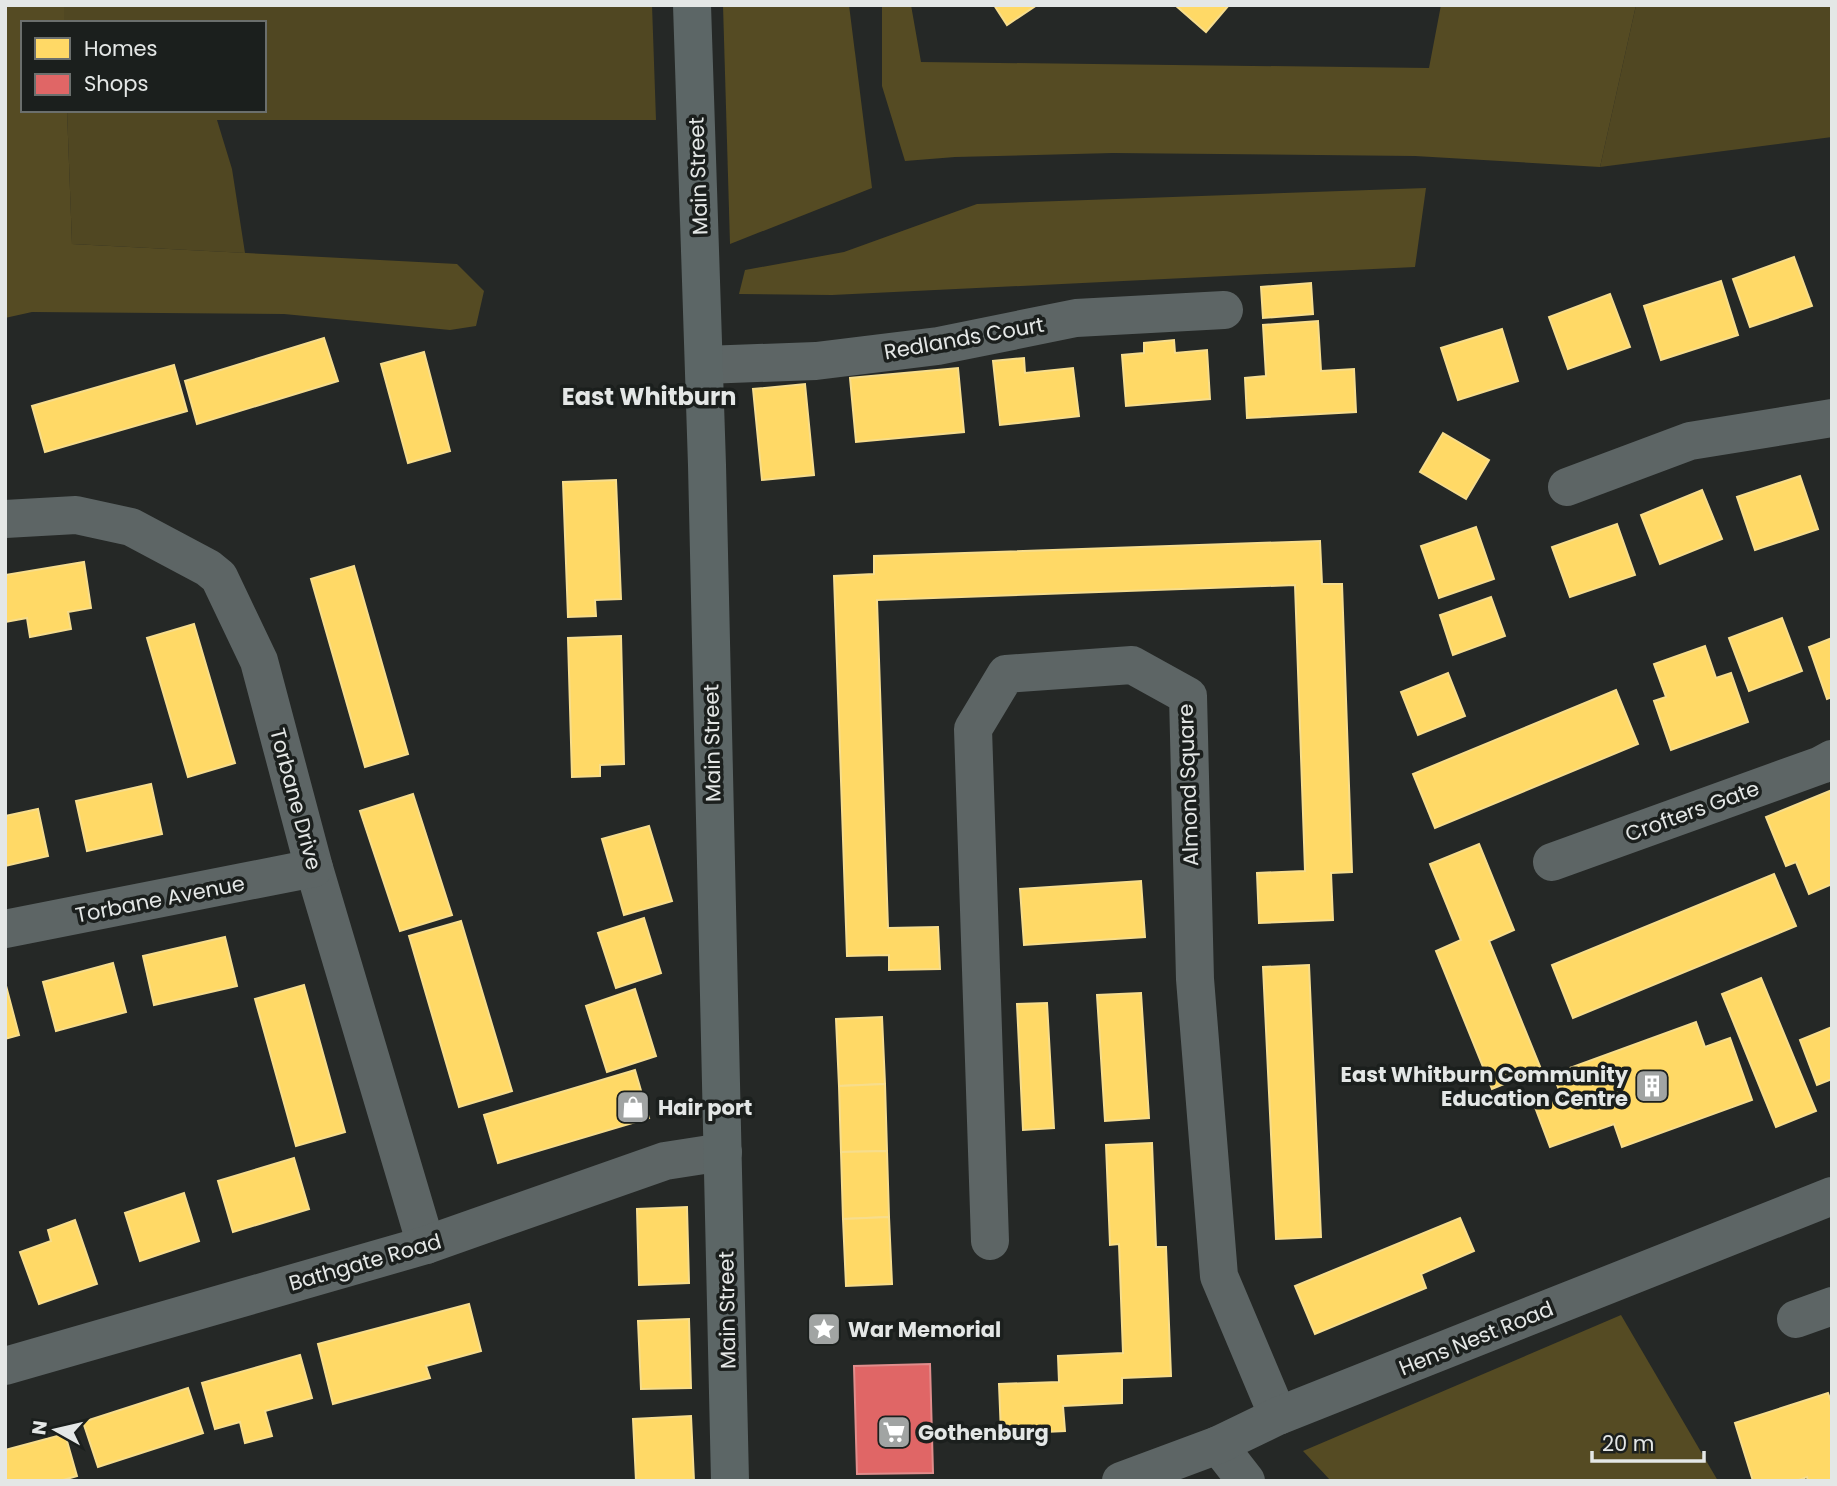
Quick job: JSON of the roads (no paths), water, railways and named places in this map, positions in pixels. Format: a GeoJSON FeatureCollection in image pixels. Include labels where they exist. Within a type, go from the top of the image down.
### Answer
{"type":"FeatureCollection","features":[{"type":"Feature","properties":{"kind":"main road","name":"Main Street"},"geometry":{"type":"LineString","coordinates":[[692,5],[704,351],[730,1481]]}},
{"type":"Feature","properties":{"kind":"street","name":"Redlands Court"},"geometry":{"type":"LineString","coordinates":[[704,351],[816,361],[939,346],[1076,318],[1224,310]]}},
{"type":"Feature","properties":{"kind":"street"},"geometry":{"type":"LineString","coordinates":[[1567,487],[1690,441],[1832,418]]}},
{"type":"Feature","properties":{"kind":"street","name":"Torbane Drive"},"geometry":{"type":"LineString","coordinates":[[5,519],[76,516],[131,527],[208,568],[219,577],[259,661],[314,869],[426,1245]]}},
{"type":"Feature","properties":{"kind":"street","name":"Almond Square"},"geometry":{"type":"LineString","coordinates":[[990,1241],[973,729],[1006,674],[1132,665],[1188,696],[1195,979],[1219,1276],[1278,1416]]}},
{"type":"Feature","properties":{"kind":"street","name":"Crofters Gate"},"geometry":{"type":"LineString","coordinates":[[1552,862],[1832,759]]}},
{"type":"Feature","properties":{"kind":"street","name":"Torbane Avenue"},"geometry":{"type":"LineString","coordinates":[[5,929],[314,869]]}},
{"type":"Feature","properties":{"kind":"street","name":"Bathgate Road"},"geometry":{"type":"LineString","coordinates":[[5,1366],[426,1245],[665,1161],[723,1152]]}},
{"type":"Feature","properties":{"kind":"street","name":"Hens Nest Road"},"geometry":{"type":"LineString","coordinates":[[1121,1481],[1218,1445],[1278,1416],[1832,1196]]}},
{"type":"Feature","properties":{"kind":"street"},"geometry":{"type":"LineString","coordinates":[[1796,1319],[1832,1306]]}},
{"type":"Feature","properties":{"kind":"street"},"geometry":{"type":"LineString","coordinates":[[1218,1445],[1246,1481]]}},
{"type":"Feature","properties":{"kind":"place","name":"East Whitburn Community Education Centre"},"geometry":{"type":"Point","coordinates":[1652,1086]}},
{"type":"Feature","properties":{"kind":"place","name":"Hair port"},"geometry":{"type":"Point","coordinates":[633,1107]}},
{"type":"Feature","properties":{"kind":"place","name":"War Memorial"},"geometry":{"type":"Point","coordinates":[824,1329]}},
{"type":"Feature","properties":{"kind":"place","name":"Gothenburg"},"geometry":{"type":"Point","coordinates":[894,1432]}},
{"type":"Feature","properties":{"kind":"district","name":"East Whitburn"},"geometry":{"type":"Point","coordinates":[649,396]}}]}
